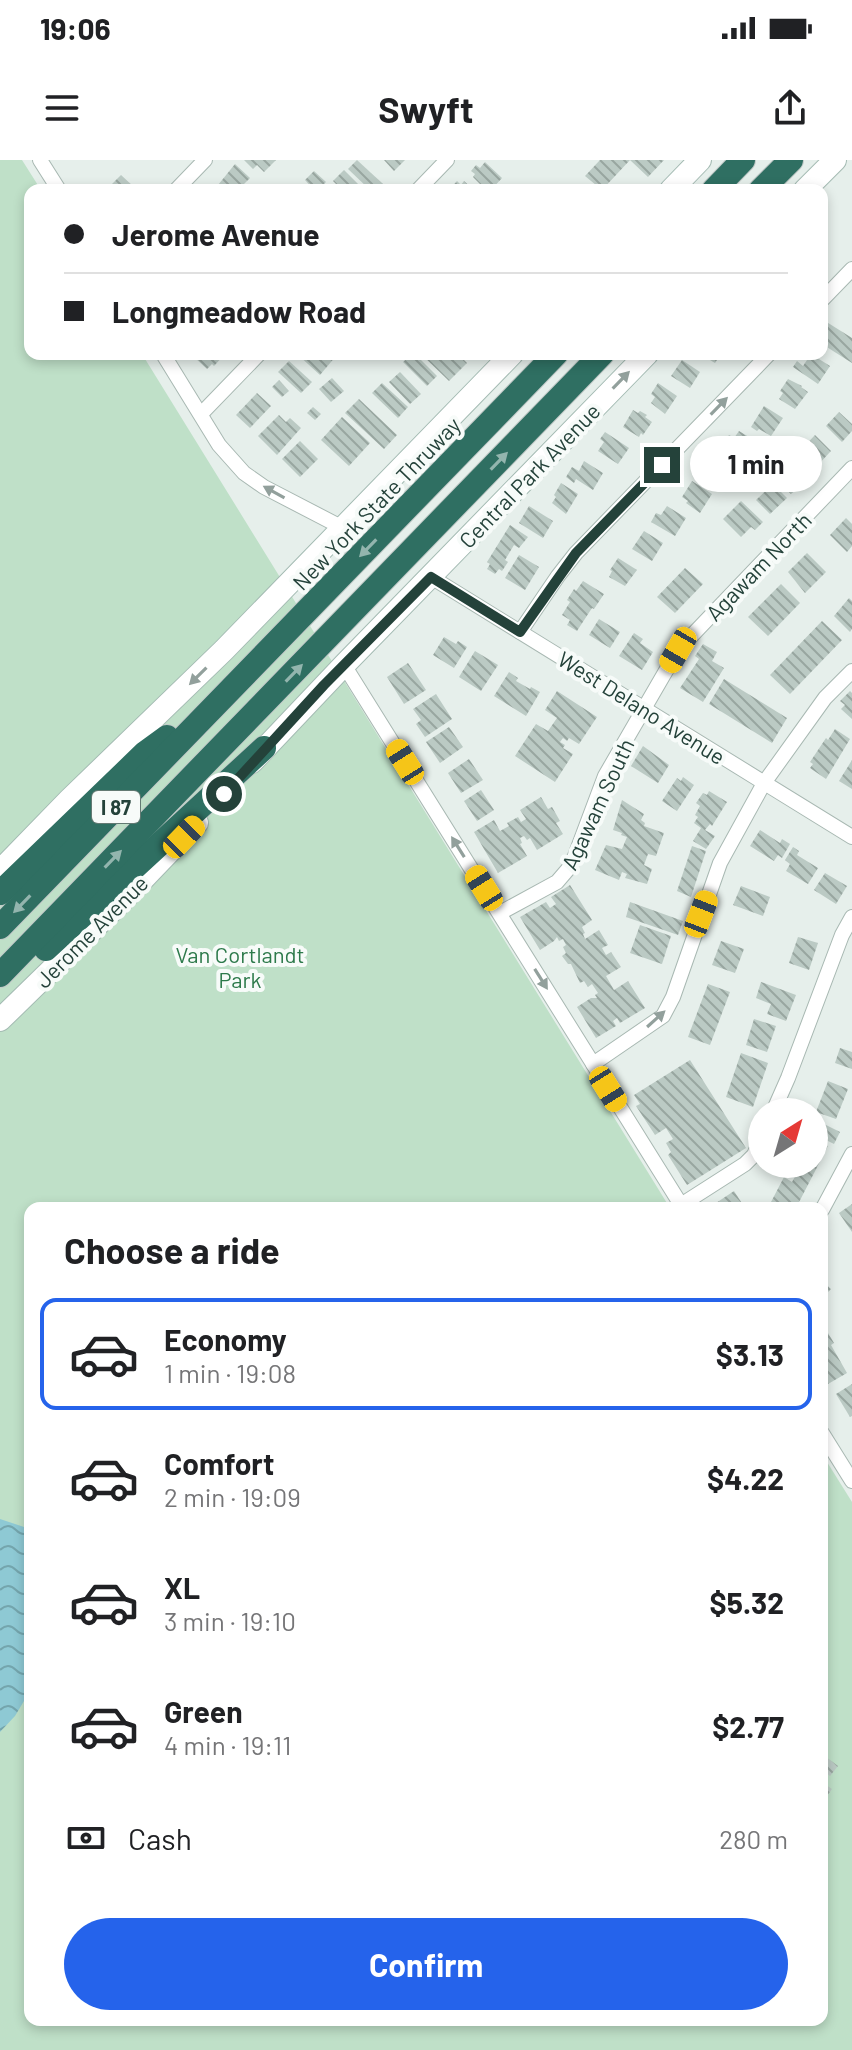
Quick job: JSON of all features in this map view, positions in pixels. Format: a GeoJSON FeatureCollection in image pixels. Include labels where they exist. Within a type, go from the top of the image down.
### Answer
{"type":"FeatureCollection","features":[{"type":"Feature","properties":{"kind":"highway"},"geometry":{"type":"LineString","coordinates":[[720,184],[743,160]]}},
{"type":"Feature","properties":{"kind":"highway"},"geometry":{"type":"LineString","coordinates":[[767,184],[791,160]]}},
{"type":"Feature","properties":{"kind":"highway","name":"New York State Thruway"},"geometry":{"type":"LineString","coordinates":[[233,687],[550,360]]}},
{"type":"Feature","properties":{"kind":"highway","name":"I 87"},"geometry":{"type":"LineString","coordinates":[[0,975],[596,360]]}},
{"type":"Feature","properties":{"kind":"highway"},"geometry":{"type":"LineString","coordinates":[[0,893],[145,753],[233,687]]}},
{"type":"Feature","properties":{"kind":"highway","name":"I 87"},"geometry":{"type":"LineString","coordinates":[[0,927],[233,687]]}},
{"type":"Feature","properties":{"kind":"highway"},"geometry":{"type":"LineString","coordinates":[[0,984],[54,944],[264,748]]}},
{"type":"Feature","properties":{"kind":"main road"},"geometry":{"type":"LineString","coordinates":[[677,184],[700,160]]}},
{"type":"Feature","properties":{"kind":"main road"},"geometry":{"type":"LineString","coordinates":[[811,184],[835,160]]}},
{"type":"Feature","properties":{"kind":"main road"},"geometry":{"type":"LineString","coordinates":[[847,160],[852,167]]}},
{"type":"Feature","properties":{"kind":"main road"},"geometry":{"type":"LineString","coordinates":[[0,871],[206,668],[506,360]]}},
{"type":"Feature","properties":{"kind":"main road","name":"Central Park Avenue"},"geometry":{"type":"LineString","coordinates":[[344,665],[641,360]]}},
{"type":"Feature","properties":{"kind":"main road","name":"Jerome Avenue"},"geometry":{"type":"LineString","coordinates":[[0,1020],[165,857],[344,665]]}},
{"type":"Feature","properties":{"kind":"street"},"geometry":{"type":"LineString","coordinates":[[40,160],[55,184]]}},
{"type":"Feature","properties":{"kind":"street"},"geometry":{"type":"LineString","coordinates":[[182,184],[205,160]]}},
{"type":"Feature","properties":{"kind":"street"},"geometry":{"type":"LineString","coordinates":[[424,184],[447,160]]}},
{"type":"Feature","properties":{"kind":"street"},"geometry":{"type":"LineString","coordinates":[[828,294],[852,269]]}},
{"type":"Feature","properties":{"kind":"street"},"geometry":{"type":"LineString","coordinates":[[167,360],[219,445],[244,473],[264,487],[343,528]]}},
{"type":"Feature","properties":{"kind":"street"},"geometry":{"type":"LineString","coordinates":[[201,414],[253,360]]}},
{"type":"Feature","properties":{"kind":"street"},"geometry":{"type":"LineString","coordinates":[[520,632],[576,553],[763,360]]}},
{"type":"Feature","properties":{"kind":"street","name":"Agawam North"},"geometry":{"type":"LineString","coordinates":[[644,709],[678,650],[852,468]]}},
{"type":"Feature","properties":{"kind":"street","name":"West Delano Avenue"},"geometry":{"type":"LineString","coordinates":[[431,577],[852,837]]}},
{"type":"Feature","properties":{"kind":"street"},"geometry":{"type":"LineString","coordinates":[[344,665],[679,1202]]}},
{"type":"Feature","properties":{"kind":"street"},"geometry":{"type":"LineString","coordinates":[[593,1064],[663,1016],[673,997],[720,863],[764,783],[825,698],[852,671]]}},
{"type":"Feature","properties":{"kind":"street","name":"Agawam South"},"geometry":{"type":"LineString","coordinates":[[500,913],[563,878],[575,856],[605,776],[644,709]]}},
{"type":"Feature","properties":{"kind":"street"},"geometry":{"type":"LineString","coordinates":[[779,1098],[842,935],[852,917]]}},
{"type":"Feature","properties":{"kind":"street"},"geometry":{"type":"LineString","coordinates":[[826,1202],[852,1156]]}},
{"type":"Feature","properties":{"kind":"street"},"geometry":{"type":"LineString","coordinates":[[688,1202],[748,1161]]}},
{"type":"Feature","properties":{"kind":"street"},"geometry":{"type":"LineString","coordinates":[[828,1443],[852,1481]]}},
{"type":"Feature","properties":{"kind":"green space","name":"Van Cortlandt Park"},"geometry":{"type":"Polygon","coordinates":[[[0,160],[22,160],[37,184],[24,184],[24,360],[146,360],[666,1202],[24,1202],[24,2026],[828,2026],[828,1464],[852,1502],[852,2050],[0,2050],[0,160]]]}},
{"type":"Feature","properties":{"kind":"water"},"geometry":{"type":"Polygon","coordinates":[[[0,1519],[24,1527],[24,1701],[0,1732],[0,1519]]]}},
{"type":"Feature","properties":{"kind":"building"},"geometry":{"type":"Polygon","coordinates":[[[244,160],[276,160],[264,172],[257,165],[253,169],[244,160]]]}},
{"type":"Feature","properties":{"kind":"building"},"geometry":{"type":"Polygon","coordinates":[[[357,160],[383,184],[364,184],[348,169],[357,160]]]}},
{"type":"Feature","properties":{"kind":"building"},"geometry":{"type":"Polygon","coordinates":[[[384,160],[405,160],[394,171],[384,160]]]}},
{"type":"Feature","properties":{"kind":"building"},"geometry":{"type":"Polygon","coordinates":[[[600,160],[630,160],[608,184],[595,184],[585,176],[600,160]]]}},
{"type":"Feature","properties":{"kind":"building"},"geometry":{"type":"Polygon","coordinates":[[[630,160],[664,160],[648,177],[630,160]]]}},
{"type":"Feature","properties":{"kind":"building"},"geometry":{"type":"Polygon","coordinates":[[[485,162],[502,178],[496,184],[480,184],[471,171],[476,165],[480,168],[485,162]]]}},
{"type":"Feature","properties":{"kind":"building"},"geometry":{"type":"Polygon","coordinates":[[[235,164],[250,178],[244,184],[219,184],[235,164]]]}},
{"type":"Feature","properties":{"kind":"building"},"geometry":{"type":"Polygon","coordinates":[[[344,170],[358,184],[336,184],[333,181],[344,170]]]}},
{"type":"Feature","properties":{"kind":"building"},"geometry":{"type":"Polygon","coordinates":[[[314,171],[326,182],[309,184],[305,180],[314,171]]]}},
{"type":"Feature","properties":{"kind":"building"},"geometry":{"type":"Polygon","coordinates":[[[121,175],[131,184],[112,184],[121,175]]]}},
{"type":"Feature","properties":{"kind":"building"},"geometry":{"type":"Polygon","coordinates":[[[828,323],[852,338],[852,363],[828,348],[828,323]]]}},
{"type":"Feature","properties":{"kind":"building"},"geometry":{"type":"Polygon","coordinates":[[[197,360],[220,360],[214,366],[212,364],[207,369],[197,360]]]}},
{"type":"Feature","properties":{"kind":"building"},"geometry":{"type":"Polygon","coordinates":[[[304,360],[333,360],[320,375],[304,360]]]}},
{"type":"Feature","properties":{"kind":"building"},"geometry":{"type":"Polygon","coordinates":[[[421,360],[437,376],[427,386],[403,362],[421,360]]]}},
{"type":"Feature","properties":{"kind":"building"},"geometry":{"type":"Polygon","coordinates":[[[427,360],[464,360],[467,363],[449,381],[427,360]]]}},
{"type":"Feature","properties":{"kind":"building"},"geometry":{"type":"Polygon","coordinates":[[[682,360],[700,372],[690,388],[671,376],[682,360]]]}},
{"type":"Feature","properties":{"kind":"building"},"geometry":{"type":"Polygon","coordinates":[[[807,360],[820,360],[830,366],[818,384],[793,367],[797,361],[803,366],[807,360]]]}},
{"type":"Feature","properties":{"kind":"building"},"geometry":{"type":"Polygon","coordinates":[[[289,361],[312,382],[301,393],[278,372],[289,361]]]}},
{"type":"Feature","properties":{"kind":"building"},"geometry":{"type":"Polygon","coordinates":[[[400,372],[421,394],[410,404],[389,382],[400,372]]]}},
{"type":"Feature","properties":{"kind":"building"},"geometry":{"type":"Polygon","coordinates":[[[332,378],[344,391],[331,402],[319,389],[332,378]]]}},
{"type":"Feature","properties":{"kind":"building"},"geometry":{"type":"Polygon","coordinates":[[[788,379],[808,392],[795,409],[779,399],[788,379]]]}},
{"type":"Feature","properties":{"kind":"building"},"geometry":{"type":"Polygon","coordinates":[[[279,380],[289,391],[282,397],[272,387],[279,380]]]}},
{"type":"Feature","properties":{"kind":"building"},"geometry":{"type":"Polygon","coordinates":[[[382,383],[408,407],[398,418],[372,393],[382,383]]]}},
{"type":"Feature","properties":{"kind":"building"},"geometry":{"type":"Polygon","coordinates":[[[658,383],[677,396],[665,414],[651,403],[655,397],[651,394],[658,383]]]}},
{"type":"Feature","properties":{"kind":"building"},"geometry":{"type":"Polygon","coordinates":[[[257,393],[271,406],[250,428],[236,415],[257,393]]]}},
{"type":"Feature","properties":{"kind":"building"},"geometry":{"type":"Polygon","coordinates":[[[359,399],[397,435],[384,449],[345,413],[359,399]]]}},
{"type":"Feature","properties":{"kind":"building"},"geometry":{"type":"Polygon","coordinates":[[[764,406],[783,418],[771,436],[751,427],[764,406]]]}},
{"type":"Feature","properties":{"kind":"building"},"geometry":{"type":"Polygon","coordinates":[[[313,407],[321,414],[315,420],[307,413],[313,407]]]}},
{"type":"Feature","properties":{"kind":"building"},"geometry":{"type":"Polygon","coordinates":[[[633,410],[647,415],[645,417],[652,422],[639,437],[623,427],[633,410]]]}},
{"type":"Feature","properties":{"kind":"building"},"geometry":{"type":"Polygon","coordinates":[[[839,412],[852,424],[852,431],[842,442],[826,426],[839,412]]]}},
{"type":"Feature","properties":{"kind":"building"},"geometry":{"type":"Polygon","coordinates":[[[279,415],[286,422],[290,418],[301,428],[277,455],[258,436],[279,415]]]}},
{"type":"Feature","properties":{"kind":"building"},"geometry":{"type":"Polygon","coordinates":[[[342,417],[370,443],[349,466],[321,440],[342,417]]]}},
{"type":"Feature","properties":{"kind":"building"},"geometry":{"type":"Polygon","coordinates":[[[739,431],[757,442],[745,460],[722,445],[729,435],[734,438],[739,431]]]}},
{"type":"Feature","properties":{"kind":"building"},"geometry":{"type":"Polygon","coordinates":[[[605,432],[629,448],[618,464],[598,451],[604,442],[600,439],[605,432]]]}},
{"type":"Feature","properties":{"kind":"building"},"geometry":{"type":"Polygon","coordinates":[[[815,435],[831,451],[817,466],[801,450],[815,435]]]}},
{"type":"Feature","properties":{"kind":"building"},"geometry":{"type":"Polygon","coordinates":[[[300,441],[318,459],[300,477],[282,459],[300,441]]]}},
{"type":"Feature","properties":{"kind":"building"},"geometry":{"type":"Polygon","coordinates":[[[787,454],[805,472],[795,482],[800,486],[791,494],[769,473],[787,454]]]}},
{"type":"Feature","properties":{"kind":"building"},"geometry":{"type":"Polygon","coordinates":[[[715,455],[735,468],[721,485],[706,475],[709,470],[706,468],[715,455]]]}},
{"type":"Feature","properties":{"kind":"building"},"geometry":{"type":"Polygon","coordinates":[[[584,461],[603,473],[593,490],[576,479],[574,483],[566,477],[572,467],[579,471],[584,461]]]}},
{"type":"Feature","properties":{"kind":"building"},"geometry":{"type":"Polygon","coordinates":[[[692,481],[712,494],[700,513],[682,497],[692,481]]]}},
{"type":"Feature","properties":{"kind":"building"},"geometry":{"type":"Polygon","coordinates":[[[561,483],[578,494],[566,514],[552,503],[561,483]]]}},
{"type":"Feature","properties":{"kind":"building"},"geometry":{"type":"Polygon","coordinates":[[[773,484],[787,498],[770,514],[756,500],[773,484]]]}},
{"type":"Feature","properties":{"kind":"building"},"geometry":{"type":"Polygon","coordinates":[[[741,501],[763,522],[755,530],[751,527],[741,537],[723,519],[741,501]]]}},
{"type":"Feature","properties":{"kind":"building"},"geometry":{"type":"Polygon","coordinates":[[[529,506],[553,521],[543,538],[519,523],[529,506]]]}},
{"type":"Feature","properties":{"kind":"building"},"geometry":{"type":"Polygon","coordinates":[[[667,506],[686,518],[675,536],[651,522],[656,513],[661,515],[667,506]]]}},
{"type":"Feature","properties":{"kind":"building"},"geometry":{"type":"Polygon","coordinates":[[[846,518],[852,524],[852,546],[847,552],[830,535],[846,518]]]}},
{"type":"Feature","properties":{"kind":"building"},"geometry":{"type":"Polygon","coordinates":[[[510,525],[528,537],[519,548],[514,545],[505,560],[508,562],[502,571],[499,569],[495,574],[487,569],[490,564],[487,562],[510,525]]]}},
{"type":"Feature","properties":{"kind":"building"},"geometry":{"type":"Polygon","coordinates":[[[644,531],[663,543],[652,561],[632,549],[644,531]]]}},
{"type":"Feature","properties":{"kind":"building"},"geometry":{"type":"Polygon","coordinates":[[[807,553],[826,572],[805,593],[788,572],[807,553]]]}},
{"type":"Feature","properties":{"kind":"building"},"geometry":{"type":"Polygon","coordinates":[[[519,555],[539,567],[525,590],[505,578],[519,555]]]}},
{"type":"Feature","properties":{"kind":"building"},"geometry":{"type":"Polygon","coordinates":[[[618,558],[637,570],[625,586],[609,577],[618,558]]]}},
{"type":"Feature","properties":{"kind":"building"},"geometry":{"type":"Polygon","coordinates":[[[685,568],[703,584],[675,613],[657,597],[685,568]]]}},
{"type":"Feature","properties":{"kind":"building"},"geometry":{"type":"Polygon","coordinates":[[[583,581],[604,594],[577,631],[567,625],[570,620],[562,615],[570,602],[567,600],[583,581]]]}},
{"type":"Feature","properties":{"kind":"building"},"geometry":{"type":"Polygon","coordinates":[[[781,584],[800,603],[768,636],[748,617],[781,584]]]}},
{"type":"Feature","properties":{"kind":"building"},"geometry":{"type":"Polygon","coordinates":[[[849,598],[852,601],[850,632],[834,616],[849,598]]]}},
{"type":"Feature","properties":{"kind":"building"},"geometry":{"type":"Polygon","coordinates":[[[599,619],[620,632],[610,648],[589,635],[599,619]]]}},
{"type":"Feature","properties":{"kind":"building"},"geometry":{"type":"Polygon","coordinates":[[[822,621],[842,640],[790,694],[770,675],[822,621]]]}},
{"type":"Feature","properties":{"kind":"building"},"geometry":{"type":"Polygon","coordinates":[[[634,633],[643,639],[640,643],[653,652],[642,670],[619,656],[634,633]]]}},
{"type":"Feature","properties":{"kind":"building"},"geometry":{"type":"Polygon","coordinates":[[[444,637],[467,647],[454,668],[433,655],[444,637]]]}},
{"type":"Feature","properties":{"kind":"building"},"geometry":{"type":"Polygon","coordinates":[[[703,644],[717,652],[712,661],[724,668],[703,702],[680,688],[699,659],[695,656],[703,644]]]}},
{"type":"Feature","properties":{"kind":"building"},"geometry":{"type":"Polygon","coordinates":[[[475,651],[498,665],[481,691],[459,677],[475,651]]]}},
{"type":"Feature","properties":{"kind":"building"},"geometry":{"type":"Polygon","coordinates":[[[408,663],[426,690],[404,704],[387,677],[408,663]]]}},
{"type":"Feature","properties":{"kind":"building"},"geometry":{"type":"Polygon","coordinates":[[[509,672],[518,678],[516,681],[540,692],[526,716],[494,696],[509,672]]]}},
{"type":"Feature","properties":{"kind":"building"},"geometry":{"type":"Polygon","coordinates":[[[724,679],[787,718],[772,743],[709,704],[724,679]]]}},
{"type":"Feature","properties":{"kind":"building"},"geometry":{"type":"Polygon","coordinates":[[[557,691],[597,717],[579,744],[569,738],[567,741],[563,738],[560,742],[573,754],[555,782],[515,756],[536,724],[548,731],[557,718],[545,710],[557,691]]]}},
{"type":"Feature","properties":{"kind":"building"},"geometry":{"type":"Polygon","coordinates":[[[850,691],[852,719],[841,709],[845,705],[840,701],[850,691]]]}},
{"type":"Feature","properties":{"kind":"building"},"geometry":{"type":"Polygon","coordinates":[[[436,694],[452,719],[425,737],[416,724],[421,720],[413,709],[436,694]]]}},
{"type":"Feature","properties":{"kind":"building"},"geometry":{"type":"Polygon","coordinates":[[[449,727],[463,747],[440,763],[426,742],[449,727]]]}},
{"type":"Feature","properties":{"kind":"building"},"geometry":{"type":"Polygon","coordinates":[[[835,729],[850,739],[826,779],[810,768],[813,764],[810,762],[835,729]]]}},
{"type":"Feature","properties":{"kind":"building"},"geometry":{"type":"Polygon","coordinates":[[[643,746],[669,765],[658,783],[631,766],[643,746]]]}},
{"type":"Feature","properties":{"kind":"building"},"geometry":{"type":"Polygon","coordinates":[[[469,759],[483,780],[461,793],[448,773],[469,759]]]}},
{"type":"Feature","properties":{"kind":"building"},"geometry":{"type":"Polygon","coordinates":[[[852,760],[852,789],[839,781],[852,760]]]}},
{"type":"Feature","properties":{"kind":"building"},"geometry":{"type":"Polygon","coordinates":[[[683,777],[694,785],[677,811],[662,801],[677,778],[681,781],[683,777]]]}},
{"type":"Feature","properties":{"kind":"building"},"geometry":{"type":"Polygon","coordinates":[[[481,790],[494,810],[477,821],[464,801],[481,790]]]}},
{"type":"Feature","properties":{"kind":"building"},"geometry":{"type":"Polygon","coordinates":[[[709,791],[727,802],[712,826],[710,824],[705,830],[715,836],[706,849],[693,841],[701,828],[694,823],[700,806],[696,803],[703,793],[707,795],[709,791]]]}},
{"type":"Feature","properties":{"kind":"building"},"geometry":{"type":"Polygon","coordinates":[[[541,797],[548,809],[552,807],[563,834],[537,850],[530,838],[520,838],[527,856],[498,873],[474,832],[494,820],[500,831],[518,817],[521,822],[526,819],[520,810],[541,797]]]}},
{"type":"Feature","properties":{"kind":"building"},"geometry":{"type":"Polygon","coordinates":[[[622,800],[644,814],[641,820],[644,826],[664,833],[656,856],[648,854],[644,865],[652,869],[647,884],[625,878],[627,874],[622,872],[619,880],[595,870],[606,845],[622,849],[627,837],[613,830],[622,800]]]}},
{"type":"Feature","properties":{"kind":"building"},"geometry":{"type":"Polygon","coordinates":[[[760,830],[780,843],[782,839],[790,844],[782,858],[778,855],[774,861],[750,846],[760,830]]]}},
{"type":"Feature","properties":{"kind":"building"},"geometry":{"type":"Polygon","coordinates":[[[692,846],[706,851],[691,897],[677,891],[692,846]]]}},
{"type":"Feature","properties":{"kind":"building"},"geometry":{"type":"Polygon","coordinates":[[[793,847],[799,851],[797,855],[818,868],[808,884],[786,871],[790,864],[785,860],[793,847]]]}},
{"type":"Feature","properties":{"kind":"building"},"geometry":{"type":"Polygon","coordinates":[[[825,873],[847,886],[836,904],[814,890],[825,873]]]}},
{"type":"Feature","properties":{"kind":"building"},"geometry":{"type":"Polygon","coordinates":[[[570,885],[592,920],[582,927],[585,939],[599,930],[608,945],[602,948],[606,955],[611,952],[621,967],[606,976],[614,990],[628,981],[645,1008],[620,1023],[617,1018],[613,1021],[616,1026],[596,1038],[577,1007],[591,998],[597,998],[595,995],[598,993],[592,984],[588,987],[584,981],[580,983],[571,964],[562,956],[566,953],[563,939],[559,941],[557,937],[540,950],[520,917],[546,902],[550,908],[556,904],[551,897],[570,885]]]}},
{"type":"Feature","properties":{"kind":"building"},"geometry":{"type":"Polygon","coordinates":[[[741,886],[770,897],[763,916],[733,905],[741,886]]]}},
{"type":"Feature","properties":{"kind":"building"},"geometry":{"type":"Polygon","coordinates":[[[630,902],[683,921],[678,935],[626,917],[630,902]]]}},
{"type":"Feature","properties":{"kind":"building"},"geometry":{"type":"Polygon","coordinates":[[[640,925],[671,936],[662,964],[630,953],[640,925]]]}},
{"type":"Feature","properties":{"kind":"building"},"geometry":{"type":"Polygon","coordinates":[[[798,937],[818,943],[809,970],[789,963],[798,937]]]}},
{"type":"Feature","properties":{"kind":"building"},"geometry":{"type":"Polygon","coordinates":[[[721,941],[744,949],[735,973],[712,965],[721,941]]]}},
{"type":"Feature","properties":{"kind":"building"},"geometry":{"type":"Polygon","coordinates":[[[761,982],[796,995],[786,1021],[767,1014],[771,1004],[756,998],[761,982]]]}},
{"type":"Feature","properties":{"kind":"building"},"geometry":{"type":"Polygon","coordinates":[[[708,984],[730,992],[710,1045],[688,1037],[708,984]]]}},
{"type":"Feature","properties":{"kind":"building"},"geometry":{"type":"Polygon","coordinates":[[[754,1019],[776,1026],[767,1052],[746,1045],[754,1019]]]}},
{"type":"Feature","properties":{"kind":"building"},"geometry":{"type":"Polygon","coordinates":[[[840,1048],[852,1052],[852,1069],[835,1063],[840,1048]]]}},
{"type":"Feature","properties":{"kind":"building"},"geometry":{"type":"Polygon","coordinates":[[[741,1053],[768,1063],[756,1098],[748,1098],[748,1105],[726,1097],[741,1053]]]}},
{"type":"Feature","properties":{"kind":"building"},"geometry":{"type":"Polygon","coordinates":[[[690,1060],[746,1148],[687,1185],[668,1155],[671,1152],[666,1143],[673,1139],[666,1128],[655,1135],[636,1106],[640,1104],[634,1095],[690,1060]]]}},
{"type":"Feature","properties":{"kind":"building"},"geometry":{"type":"Polygon","coordinates":[[[828,1081],[848,1089],[836,1119],[828,1116],[828,1098],[821,1098],[828,1081]]]}},
{"type":"Feature","properties":{"kind":"building"},"geometry":{"type":"Polygon","coordinates":[[[828,1126],[840,1132],[834,1144],[828,1141],[828,1126]]]}},
{"type":"Feature","properties":{"kind":"building"},"geometry":{"type":"Polygon","coordinates":[[[783,1178],[792,1182],[794,1178],[811,1178],[799,1202],[771,1202],[783,1178]]]}},
{"type":"Feature","properties":{"kind":"building"},"geometry":{"type":"Polygon","coordinates":[[[734,1191],[741,1202],[718,1202],[734,1191]]]}},
{"type":"Feature","properties":{"kind":"building"},"geometry":{"type":"Polygon","coordinates":[[[852,1204],[852,1232],[839,1213],[852,1204]]]}},
{"type":"Feature","properties":{"kind":"building"},"geometry":{"type":"Polygon","coordinates":[[[828,1333],[834,1343],[831,1345],[847,1373],[828,1384],[828,1333]]]}},
{"type":"Feature","properties":{"kind":"building"},"geometry":{"type":"Polygon","coordinates":[[[852,1384],[852,1416],[850,1417],[836,1394],[852,1384]]]}},
{"type":"Feature","properties":{"kind":"building"},"geometry":{"type":"Polygon","coordinates":[[[828,1758],[838,1766],[830,1776],[828,1774],[828,1758]]]}},
{"type":"Feature","properties":{"kind":"route"},"geometry":{"type":"LineString","coordinates":[[224,794],[324,685],[431,577],[520,632],[576,553],[662,465]]}}]}
